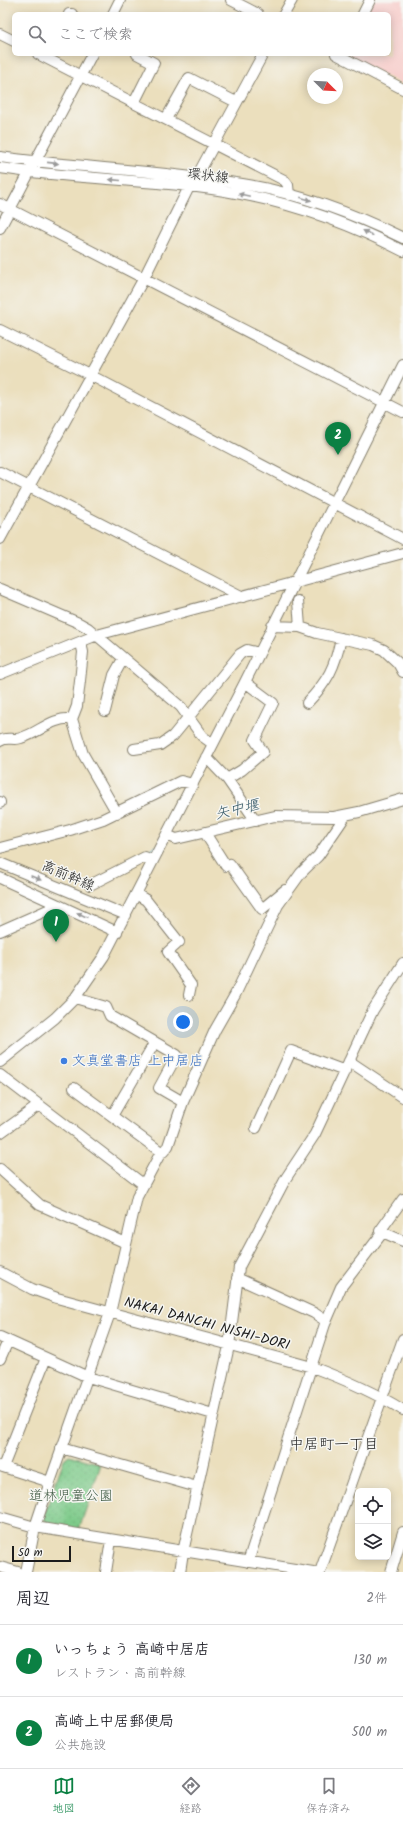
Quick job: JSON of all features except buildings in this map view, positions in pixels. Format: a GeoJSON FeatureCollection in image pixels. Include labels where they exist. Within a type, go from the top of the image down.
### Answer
{"type":"FeatureCollection","features":[{"type":"Feature","properties":{"kind":"street"},"geometry":{"type":"LineString","coordinates":[[114,12],[120,0]]}},
{"type":"Feature","properties":{"kind":"street"},"geometry":{"type":"LineString","coordinates":[[231,0],[254,12]]}},
{"type":"Feature","properties":{"kind":"street"},"geometry":{"type":"LineString","coordinates":[[285,12],[292,0]]}},
{"type":"Feature","properties":{"kind":"street"},"geometry":{"type":"LineString","coordinates":[[364,12],[370,0]]}},
{"type":"Feature","properties":{"kind":"street"},"geometry":{"type":"LineString","coordinates":[[0,34],[12,40]]}},
{"type":"Feature","properties":{"kind":"street"},"geometry":{"type":"LineString","coordinates":[[46,56],[81,76],[284,180],[288,185],[290,194]]}},
{"type":"Feature","properties":{"kind":"street"},"geometry":{"type":"LineString","coordinates":[[0,228],[28,172],[91,56]]}},
{"type":"Feature","properties":{"kind":"street"},"geometry":{"type":"LineString","coordinates":[[134,102],[154,63],[141,56]]}},
{"type":"Feature","properties":{"kind":"street"},"geometry":{"type":"LineString","coordinates":[[196,178],[261,56]]}},
{"type":"Feature","properties":{"kind":"street"},"geometry":{"type":"LineString","coordinates":[[341,56],[403,89]]}},
{"type":"Feature","properties":{"kind":"street"},"geometry":{"type":"LineString","coordinates":[[166,119],[189,78],[236,102]]}},
{"type":"Feature","properties":{"kind":"street","name":"環状線"},"geometry":{"type":"LineString","coordinates":[[0,157],[243,184],[290,194],[348,213],[403,238]]}},
{"type":"Feature","properties":{"kind":"street","name":"環状線"},"geometry":{"type":"LineString","coordinates":[[0,168],[189,187],[241,194],[306,210],[362,230],[403,250]]}},
{"type":"Feature","properties":{"kind":"street"},"geometry":{"type":"LineString","coordinates":[[0,539],[144,278],[189,187]]}},
{"type":"Feature","properties":{"kind":"street"},"geometry":{"type":"LineString","coordinates":[[0,204],[403,412]]}},
{"type":"Feature","properties":{"kind":"street"},"geometry":{"type":"LineString","coordinates":[[0,330],[90,375],[403,539]]}},
{"type":"Feature","properties":{"kind":"street"},"geometry":{"type":"LineString","coordinates":[[0,1062],[55,1018],[74,998],[90,978],[117,932],[245,682],[333,502],[403,365]]}},
{"type":"Feature","properties":{"kind":"street"},"geometry":{"type":"LineString","coordinates":[[0,472],[243,597]]}},
{"type":"Feature","properties":{"kind":"street"},"geometry":{"type":"LineString","coordinates":[[0,674],[81,643],[97,635],[403,553]]}},
{"type":"Feature","properties":{"kind":"street"},"geometry":{"type":"LineString","coordinates":[[0,589],[79,623],[97,635],[123,659],[181,707],[202,736],[213,744]]}},
{"type":"Feature","properties":{"kind":"street"},"geometry":{"type":"LineString","coordinates":[[298,601],[300,626]]}},
{"type":"Feature","properties":{"kind":"street"},"geometry":{"type":"LineString","coordinates":[[272,626],[300,626],[341,638],[374,645],[384,650],[398,662],[403,672]]}},
{"type":"Feature","properties":{"kind":"street"},"geometry":{"type":"LineString","coordinates":[[307,703],[330,676],[341,638]]}},
{"type":"Feature","properties":{"kind":"street"},"geometry":{"type":"LineString","coordinates":[[81,643],[83,652],[80,681],[77,706],[72,719],[83,754],[117,813]]}},
{"type":"Feature","properties":{"kind":"street"},"geometry":{"type":"LineString","coordinates":[[134,749],[160,745],[173,736],[240,654],[247,650],[259,653]]}},
{"type":"Feature","properties":{"kind":"street"},"geometry":{"type":"LineString","coordinates":[[105,711],[114,675],[123,659]]}},
{"type":"Feature","properties":{"kind":"street"},"geometry":{"type":"LineString","coordinates":[[227,779],[242,770],[263,752],[255,740],[273,703],[245,682]]}},
{"type":"Feature","properties":{"kind":"street"},"geometry":{"type":"LineString","coordinates":[[0,741],[5,738],[21,738],[52,722],[66,718],[72,719]]}},
{"type":"Feature","properties":{"kind":"street"},"geometry":{"type":"LineString","coordinates":[[206,757],[227,779],[256,821]]}},
{"type":"Feature","properties":{"kind":"street"},"geometry":{"type":"LineString","coordinates":[[0,848],[70,830],[117,813],[181,781],[193,784]]}},
{"type":"Feature","properties":{"kind":"street"},"geometry":{"type":"LineString","coordinates":[[167,835],[176,839],[281,815],[334,817],[403,800]]}},
{"type":"Feature","properties":{"kind":"street"},"geometry":{"type":"LineString","coordinates":[[26,1572],[36,1527],[61,1448],[110,1313],[135,1203],[143,1184],[161,1152],[168,1146],[183,1102],[215,1030],[235,995],[278,905],[296,881],[318,856],[346,815]]}},
{"type":"Feature","properties":{"kind":"street"},"geometry":{"type":"LineString","coordinates":[[205,833],[226,866],[230,864],[262,909],[296,881]]}},
{"type":"Feature","properties":{"kind":"street"},"geometry":{"type":"LineString","coordinates":[[90,886],[145,857],[153,861]]}},
{"type":"Feature","properties":{"kind":"street","name":"高前幹線"},"geometry":{"type":"LineString","coordinates":[[0,862],[126,915]]}},
{"type":"Feature","properties":{"kind":"street","name":"高前幹線"},"geometry":{"type":"LineString","coordinates":[[0,878],[117,932]]}},
{"type":"Feature","properties":{"kind":"street"},"geometry":{"type":"LineString","coordinates":[[136,894],[146,900],[179,942],[168,952],[191,985],[189,995]]}},
{"type":"Feature","properties":{"kind":"street"},"geometry":{"type":"LineString","coordinates":[[0,931],[59,905]]}},
{"type":"Feature","properties":{"kind":"street"},"geometry":{"type":"LineString","coordinates":[[180,1572],[182,1552],[229,1346],[239,1267],[286,1178],[315,1134],[373,1010],[403,963]]}},
{"type":"Feature","properties":{"kind":"street"},"geometry":{"type":"LineString","coordinates":[[74,998],[106,1008],[110,1016],[177,1055],[159,1088],[183,1102]]}},
{"type":"Feature","properties":{"kind":"street"},"geometry":{"type":"LineString","coordinates":[[112,1116],[155,1042]]}},
{"type":"Feature","properties":{"kind":"street"},"geometry":{"type":"LineString","coordinates":[[256,1128],[291,1051],[347,1066],[403,1097]]}},
{"type":"Feature","properties":{"kind":"street"},"geometry":{"type":"LineString","coordinates":[[0,1075],[143,1184]]}},
{"type":"Feature","properties":{"kind":"street"},"geometry":{"type":"LineString","coordinates":[[74,1088],[161,1152]]}},
{"type":"Feature","properties":{"kind":"street"},"geometry":{"type":"LineString","coordinates":[[0,1134],[39,1105]]}},
{"type":"Feature","properties":{"kind":"street"},"geometry":{"type":"LineString","coordinates":[[0,1169],[40,1205],[126,1243]]}},
{"type":"Feature","properties":{"kind":"street"},"geometry":{"type":"LineString","coordinates":[[403,1199],[380,1231],[403,1241]]}},
{"type":"Feature","properties":{"kind":"street"},"geometry":{"type":"LineString","coordinates":[[248,1562],[326,1321],[341,1287],[383,1232]]}},
{"type":"Feature","properties":{"kind":"street","name":"NAKAI DANCHI NISHI-DORI"},"geometry":{"type":"LineString","coordinates":[[0,1273],[50,1296],[229,1346],[312,1367],[351,1382],[403,1410]]}},
{"type":"Feature","properties":{"kind":"street"},"geometry":{"type":"LineString","coordinates":[[237,1278],[314,1313],[326,1321]]}},
{"type":"Feature","properties":{"kind":"street"},"geometry":{"type":"LineString","coordinates":[[0,1359],[4,1339],[88,1377],[213,1414]]}},
{"type":"Feature","properties":{"kind":"street"},"geometry":{"type":"LineString","coordinates":[[320,1572],[403,1339]]}},
{"type":"Feature","properties":{"kind":"street"},"geometry":{"type":"LineString","coordinates":[[46,1358],[2,1466],[50,1482]]}},
{"type":"Feature","properties":{"kind":"street"},"geometry":{"type":"LineString","coordinates":[[61,1448],[197,1487]]}},
{"type":"Feature","properties":{"kind":"street"},"geometry":{"type":"LineString","coordinates":[[0,1517],[36,1527],[182,1552],[313,1572]]}},
{"type":"Feature","properties":{"kind":"street"},"geometry":{"type":"LineString","coordinates":[[392,1572],[403,1532]]}},
{"type":"Feature","properties":{"kind":"street"},"geometry":{"type":"LineString","coordinates":[[106,1572],[111,1540]]}},
{"type":"Feature","properties":{"kind":"street"},"geometry":{"type":"LineString","coordinates":[[0,1567],[18,1572]]}},
{"type":"Feature","properties":{"kind":"shaded area"},"geometry":{"type":"Polygon","coordinates":[[[373,0],[403,0],[403,85],[349,56],[391,56],[391,12],[367,12],[373,0]]]}},
{"type":"Feature","properties":{"kind":"green space","name":"道林児童公園"},"geometry":{"type":"Polygon","coordinates":[[[69,1455],[101,1464],[79,1530],[48,1525],[43,1518],[64,1459],[69,1455]]]}},
{"type":"Feature","properties":{"kind":"waterway","name":"矢中堰"},"geometry":{"type":"LineString","coordinates":[[145,853],[156,847]]}},
{"type":"Feature","properties":{"kind":"place","name":"高崎上中居郵便局"},"geometry":{"type":"Point","coordinates":[338,455]}},
{"type":"Feature","properties":{"kind":"place","name":"いっちょう 高崎中居店"},"geometry":{"type":"Point","coordinates":[56,942]}},
{"type":"Feature","properties":{"kind":"place","name":"文真堂書店 上中居店"},"geometry":{"type":"Point","coordinates":[64,1061]}},
{"type":"Feature","properties":{"kind":"district","name":"中居町一丁目"},"geometry":{"type":"Point","coordinates":[334,1445]}}]}
